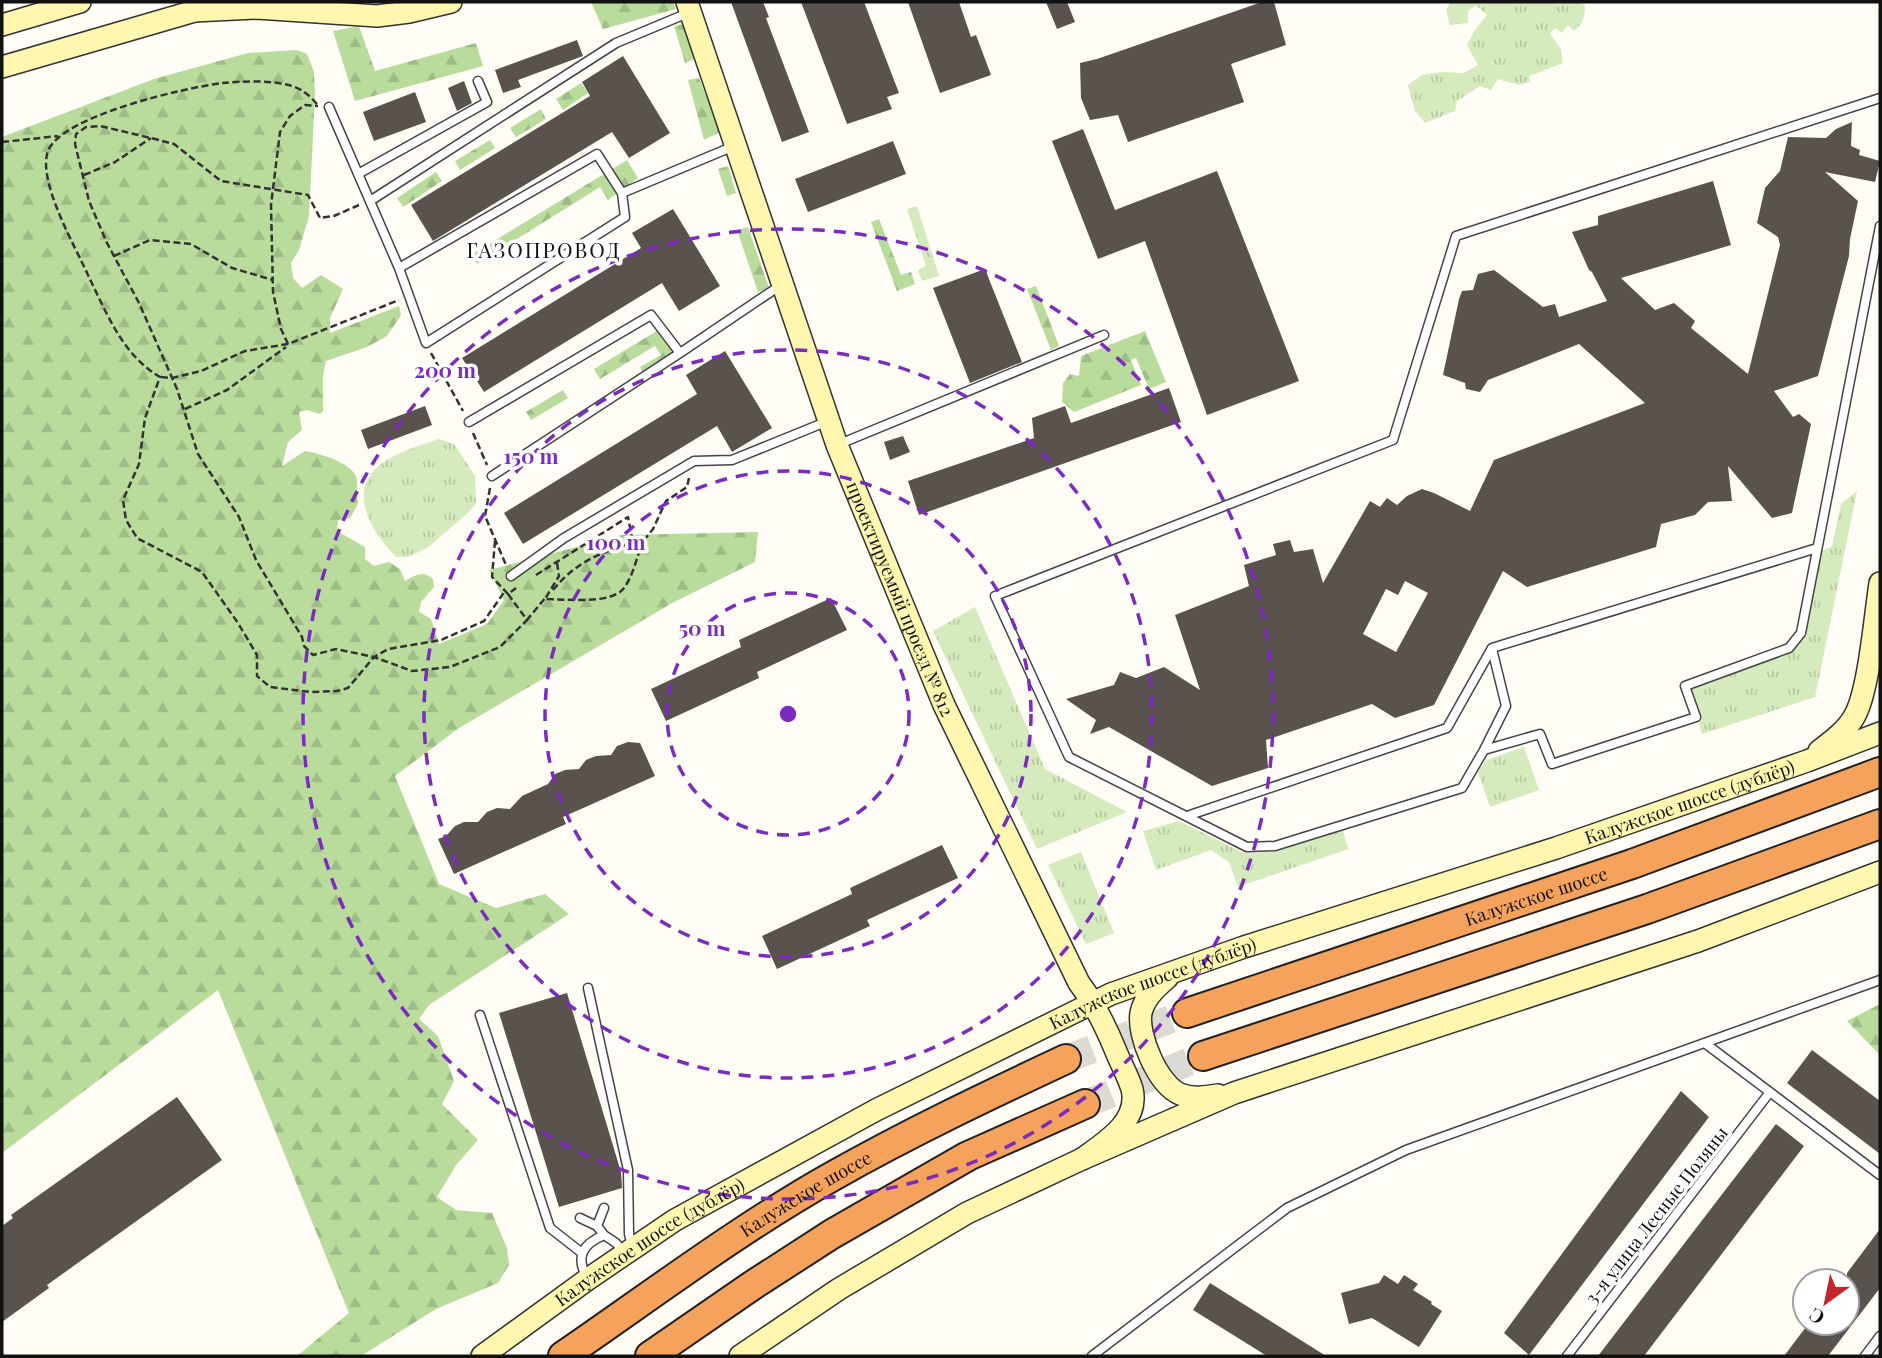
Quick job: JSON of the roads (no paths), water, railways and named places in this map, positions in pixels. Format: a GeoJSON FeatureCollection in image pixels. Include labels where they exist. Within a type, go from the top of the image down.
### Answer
{"type":"FeatureCollection","features":[{"type":"Feature","properties":{"kind":"highway","name":"Калужское шоссе"},"geometry":{"type":"LineString","coordinates":[[1187,1013],[1632,864],[1880,772]]}},
{"type":"Feature","properties":{"kind":"highway"},"geometry":{"type":"LineString","coordinates":[[1203,1056],[1647,909],[1880,824]]}},
{"type":"Feature","properties":{"kind":"highway","name":"Калужское шоссе"},"geometry":{"type":"LineString","coordinates":[[563,1356],[728,1241],[831,1177],[953,1111],[1066,1059]]}},
{"type":"Feature","properties":{"kind":"highway"},"geometry":{"type":"LineString","coordinates":[[650,1356],[843,1227],[968,1156],[1085,1104]]}},
{"type":"Feature","properties":{"kind":"main road"},"geometry":{"type":"LineString","coordinates":[[2,25],[80,2]]}},
{"type":"Feature","properties":{"kind":"main road"},"geometry":{"type":"LineString","coordinates":[[2,67],[225,2]]}},
{"type":"Feature","properties":{"kind":"main road"},"geometry":{"type":"LineString","coordinates":[[193,11],[257,8],[377,16],[451,2]]}},
{"type":"Feature","properties":{"kind":"main road","name":"проектируемый проезд № 812"},"geometry":{"type":"LineString","coordinates":[[689,7],[837,445],[944,705],[1079,984],[1094,1002],[1132,1090],[1132,1104],[1115,1136],[1082,1159]]}},
{"type":"Feature","properties":{"kind":"main road"},"geometry":{"type":"LineString","coordinates":[[1807,761],[1839,735],[1855,716],[1863,691],[1880,583]]}},
{"type":"Feature","properties":{"kind":"main road","name":"Калужское шоссе (дублёр)"},"geometry":{"type":"LineString","coordinates":[[482,1356],[675,1220],[876,1110],[1111,994],[1244,947],[1556,848],[1880,733]]}},
{"type":"Feature","properties":{"kind":"main road"},"geometry":{"type":"LineString","coordinates":[[740,1356],[839,1289],[967,1213],[1082,1159],[1234,1093],[1698,941],[1880,872]]}},
{"type":"Feature","properties":{"kind":"main road"},"geometry":{"type":"LineString","coordinates":[[1179,970],[1147,996],[1140,1013],[1142,1035],[1147,1050],[1163,1082],[1181,1095],[1199,1098],[1234,1093]]}},
{"type":"Feature","properties":{"kind":"lane"},"geometry":{"type":"LineString","coordinates":[[370,201],[616,43],[689,7]]}},
{"type":"Feature","properties":{"kind":"lane"},"geometry":{"type":"LineString","coordinates":[[358,174],[487,102],[478,80]]}},
{"type":"Feature","properties":{"kind":"lane"},"geometry":{"type":"LineString","coordinates":[[1492,648],[1506,706],[1462,788],[1275,846],[1247,847],[1069,757],[995,596],[1393,440],[1456,236],[1880,98]]}},
{"type":"Feature","properties":{"kind":"lane"},"geometry":{"type":"LineString","coordinates":[[329,107],[399,268],[426,344],[625,217],[622,193],[597,154],[399,268]]}},
{"type":"Feature","properties":{"kind":"lane"},"geometry":{"type":"LineString","coordinates":[[622,193],[734,146]]}},
{"type":"Feature","properties":{"kind":"lane"},"geometry":{"type":"LineString","coordinates":[[1484,750],[1540,734],[1552,764],[1696,716],[1685,686],[1789,648],[1801,633],[1880,226]]}},
{"type":"Feature","properties":{"kind":"lane"},"geometry":{"type":"LineString","coordinates":[[492,476],[784,283]]}},
{"type":"Feature","properties":{"kind":"lane"},"geometry":{"type":"LineString","coordinates":[[469,422],[651,315],[680,353]]}},
{"type":"Feature","properties":{"kind":"lane"},"geometry":{"type":"LineString","coordinates":[[837,445],[1104,335]]}},
{"type":"Feature","properties":{"kind":"lane"},"geometry":{"type":"LineString","coordinates":[[511,576],[564,538],[694,461],[732,460],[828,421]]}},
{"type":"Feature","properties":{"kind":"lane"},"geometry":{"type":"LineString","coordinates":[[1188,816],[1447,728],[1492,648],[1817,548]]}},
{"type":"Feature","properties":{"kind":"lane"},"geometry":{"type":"LineString","coordinates":[[1092,1356],[1287,1208],[1406,1150],[1880,979]]}},
{"type":"Feature","properties":{"kind":"lane"},"geometry":{"type":"LineString","coordinates":[[588,988],[628,1170],[629,1251]]}},
{"type":"Feature","properties":{"kind":"lane"},"geometry":{"type":"LineString","coordinates":[[480,1015],[550,1228],[582,1253]]}},
{"type":"Feature","properties":{"kind":"lane"},"geometry":{"type":"LineString","coordinates":[[1706,1044],[1880,1175]]}},
{"type":"Feature","properties":{"kind":"lane","name":"3-я улица Лесные Поляны"},"geometry":{"type":"LineString","coordinates":[[1567,1356],[1770,1092]]}},
{"type":"Feature","properties":{"kind":"lane"},"geometry":{"type":"LineString","coordinates":[[597,1226],[604,1208]]}},
{"type":"Feature","properties":{"kind":"lane"},"geometry":{"type":"LineString","coordinates":[[580,1218],[597,1226],[604,1235],[629,1251]]}},
{"type":"Feature","properties":{"kind":"lane"},"geometry":{"type":"LineString","coordinates":[[588,1279],[581,1267],[582,1253],[590,1241],[604,1235]]}},
{"type":"Feature","properties":{"kind":"lane"},"geometry":{"type":"LineString","coordinates":[[1865,1356],[1880,1336]]}},
{"type":"Feature","properties":{"kind":"tunnel"},"geometry":{"type":"LineString","coordinates":[[1066,1059],[1187,1013]]}},
{"type":"Feature","properties":{"kind":"tunnel"},"geometry":{"type":"LineString","coordinates":[[1085,1104],[1203,1056]]}},
{"type":"Feature","properties":{"kind":"district","name":"ГАЗОПРОВОД"},"geometry":{"type":"Point","coordinates":[544,249]}}]}
